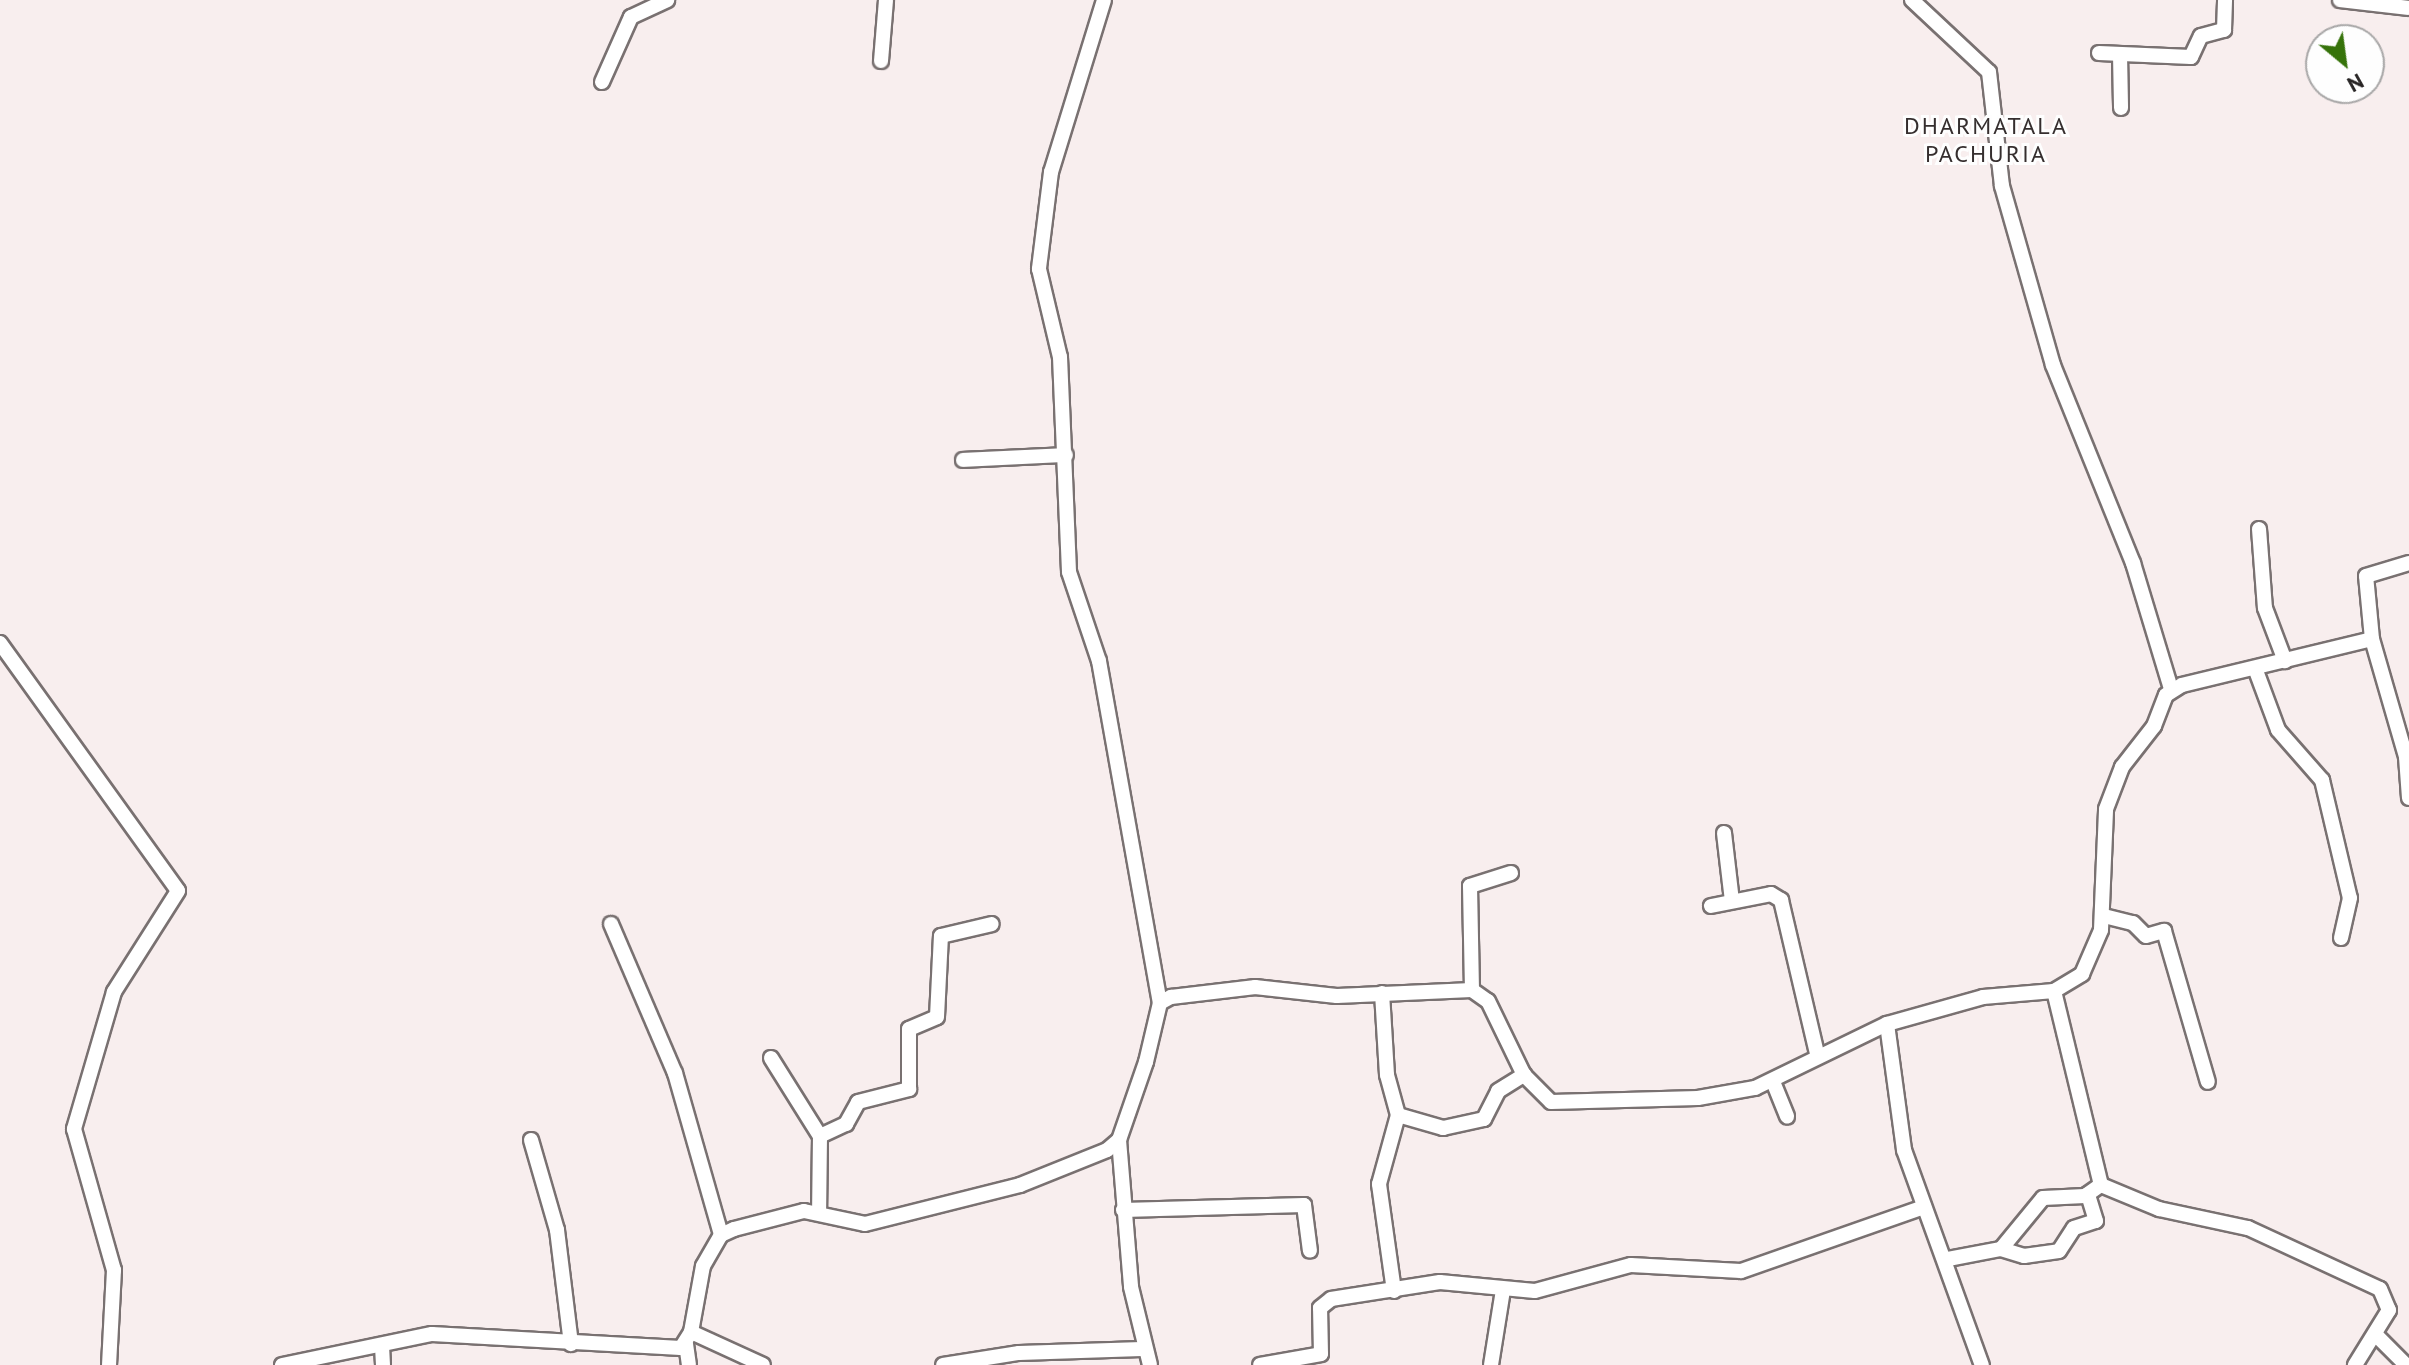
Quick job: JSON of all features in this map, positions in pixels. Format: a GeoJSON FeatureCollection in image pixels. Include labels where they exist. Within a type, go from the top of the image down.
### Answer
{"type":"FeatureCollection","features":[{"type":"Feature","properties":{"kind":"street"},"geometry":{"type":"LineString","coordinates":[[602,82],[631,17],[667,0]]}},
{"type":"Feature","properties":{"kind":"street"},"geometry":{"type":"LineString","coordinates":[[881,61],[886,0]]}},
{"type":"Feature","properties":{"kind":"street"},"geometry":{"type":"LineString","coordinates":[[1104,0],[1051,172],[1039,269],[1060,357],[1069,572],[1099,661],[1160,1003],[1119,1140],[1123,1210],[1142,1349],[1150,1365]]}},
{"type":"Feature","properties":{"kind":"street"},"geometry":{"type":"LineString","coordinates":[[1912,0],[1989,72],[2002,186],[2053,365],[2133,563],[2171,689]]}},
{"type":"Feature","properties":{"kind":"street"},"geometry":{"type":"LineString","coordinates":[[2099,53],[2194,56],[2198,38],[2224,30],[2225,0]]}},
{"type":"Feature","properties":{"kind":"street"},"geometry":{"type":"LineString","coordinates":[[2340,0],[2409,8]]}},
{"type":"Feature","properties":{"kind":"street"},"geometry":{"type":"LineString","coordinates":[[2120,54],[2121,108]]}},
{"type":"Feature","properties":{"kind":"street"},"geometry":{"type":"LineString","coordinates":[[963,460],[1066,455]]}},
{"type":"Feature","properties":{"kind":"street"},"geometry":{"type":"LineString","coordinates":[[2259,529],[2265,608],[2285,661]]}},
{"type":"Feature","properties":{"kind":"street"},"geometry":{"type":"LineString","coordinates":[[2409,563],[2366,576],[2372,639],[2406,757],[2409,798]]}},
{"type":"Feature","properties":{"kind":"street"},"geometry":{"type":"LineString","coordinates":[[1160,1003],[1241,987],[1382,993],[1472,990],[1488,1001],[1524,1075],[1551,1102],[1698,1098],[1774,1084],[1817,1054],[1887,1024],[1983,997],[2054,991],[2082,974],[2104,916],[2106,809],[2122,767],[2171,689],[2372,639]]}},
{"type":"Feature","properties":{"kind":"street"},"geometry":{"type":"LineString","coordinates":[[0,643],[178,891],[114,992],[74,1129],[114,1270],[109,1365]]}},
{"type":"Feature","properties":{"kind":"street"},"geometry":{"type":"LineString","coordinates":[[2255,668],[2278,730],[2322,780],[2350,898],[2341,938]]}},
{"type":"Feature","properties":{"kind":"street"},"geometry":{"type":"LineString","coordinates":[[1724,833],[1732,901]]}},
{"type":"Feature","properties":{"kind":"street"},"geometry":{"type":"LineString","coordinates":[[1472,990],[1470,886],[1511,873]]}},
{"type":"Feature","properties":{"kind":"street"},"geometry":{"type":"LineString","coordinates":[[1711,906],[1771,894],[1781,900],[1817,1054]]}},
{"type":"Feature","properties":{"kind":"street"},"geometry":{"type":"LineString","coordinates":[[2104,916],[2133,923],[2146,936],[2164,931],[2208,1082]]}},
{"type":"Feature","properties":{"kind":"street"},"geometry":{"type":"LineString","coordinates":[[611,924],[675,1073],[721,1235]]}},
{"type":"Feature","properties":{"kind":"street"},"geometry":{"type":"LineString","coordinates":[[820,1136],[846,1124],[858,1102],[909,1089],[909,1029],[937,1017],[941,936],[992,924]]}},
{"type":"Feature","properties":{"kind":"street"},"geometry":{"type":"LineString","coordinates":[[2054,991],[2101,1185]]}},
{"type":"Feature","properties":{"kind":"street"},"geometry":{"type":"LineString","coordinates":[[1382,993],[1387,1075],[1398,1115],[1379,1184],[1394,1291]]}},
{"type":"Feature","properties":{"kind":"street"},"geometry":{"type":"LineString","coordinates":[[1887,1024],[1899,1129],[1924,1207],[1948,1259],[1954,1301],[1982,1365]]}},
{"type":"Feature","properties":{"kind":"street"},"geometry":{"type":"LineString","coordinates":[[771,1058],[820,1136],[819,1213]]}},
{"type":"Feature","properties":{"kind":"street"},"geometry":{"type":"LineString","coordinates":[[1398,1115],[1443,1128],[1484,1119],[1498,1091],[1524,1075]]}},
{"type":"Feature","properties":{"kind":"street"},"geometry":{"type":"LineString","coordinates":[[1774,1084],[1787,1116]]}},
{"type":"Feature","properties":{"kind":"street"},"geometry":{"type":"LineString","coordinates":[[531,1140],[559,1240],[571,1344]]}},
{"type":"Feature","properties":{"kind":"street"},"geometry":{"type":"LineString","coordinates":[[689,1365],[688,1338],[703,1266],[721,1235],[792,1213],[819,1213],[865,1224],[1020,1185],[1095,1157],[1119,1140]]}},
{"type":"Feature","properties":{"kind":"street"},"geometry":{"type":"LineString","coordinates":[[2001,1249],[2043,1198],[2088,1194],[2101,1185]]}},
{"type":"Feature","properties":{"kind":"street"},"geometry":{"type":"LineString","coordinates":[[2101,1185],[2159,1209],[2230,1222],[2343,1268],[2387,1297],[2389,1310],[2355,1365]]}},
{"type":"Feature","properties":{"kind":"street"},"geometry":{"type":"LineString","coordinates":[[1948,1259],[2001,1249],[2024,1256],[2059,1251],[2074,1228],[2096,1221],[2088,1194]]}},
{"type":"Feature","properties":{"kind":"street"},"geometry":{"type":"LineString","coordinates":[[1123,1210],[1304,1205],[1310,1251]]}},
{"type":"Feature","properties":{"kind":"street"},"geometry":{"type":"LineString","coordinates":[[1260,1365],[1321,1354],[1326,1301],[1466,1281],[1503,1290],[1543,1289],[1631,1265],[1741,1271],[1924,1207]]}},
{"type":"Feature","properties":{"kind":"street"},"geometry":{"type":"LineString","coordinates":[[1491,1365],[1503,1290]]}},
{"type":"Feature","properties":{"kind":"street"},"geometry":{"type":"LineString","coordinates":[[282,1365],[432,1334],[675,1350],[688,1338]]}},
{"type":"Feature","properties":{"kind":"street"},"geometry":{"type":"LineString","coordinates":[[2375,1334],[2406,1365]]}},
{"type":"Feature","properties":{"kind":"street"},"geometry":{"type":"LineString","coordinates":[[688,1338],[763,1365]]}},
{"type":"Feature","properties":{"kind":"street"},"geometry":{"type":"LineString","coordinates":[[382,1346],[383,1365]]}},
{"type":"Feature","properties":{"kind":"street"},"geometry":{"type":"LineString","coordinates":[[943,1365],[1019,1353],[1142,1349]]}},
{"type":"Feature","properties":{"kind":"district","name":"DHARMATALA PACHURIA"},"geometry":{"type":"Point","coordinates":[1986,140]}}]}
